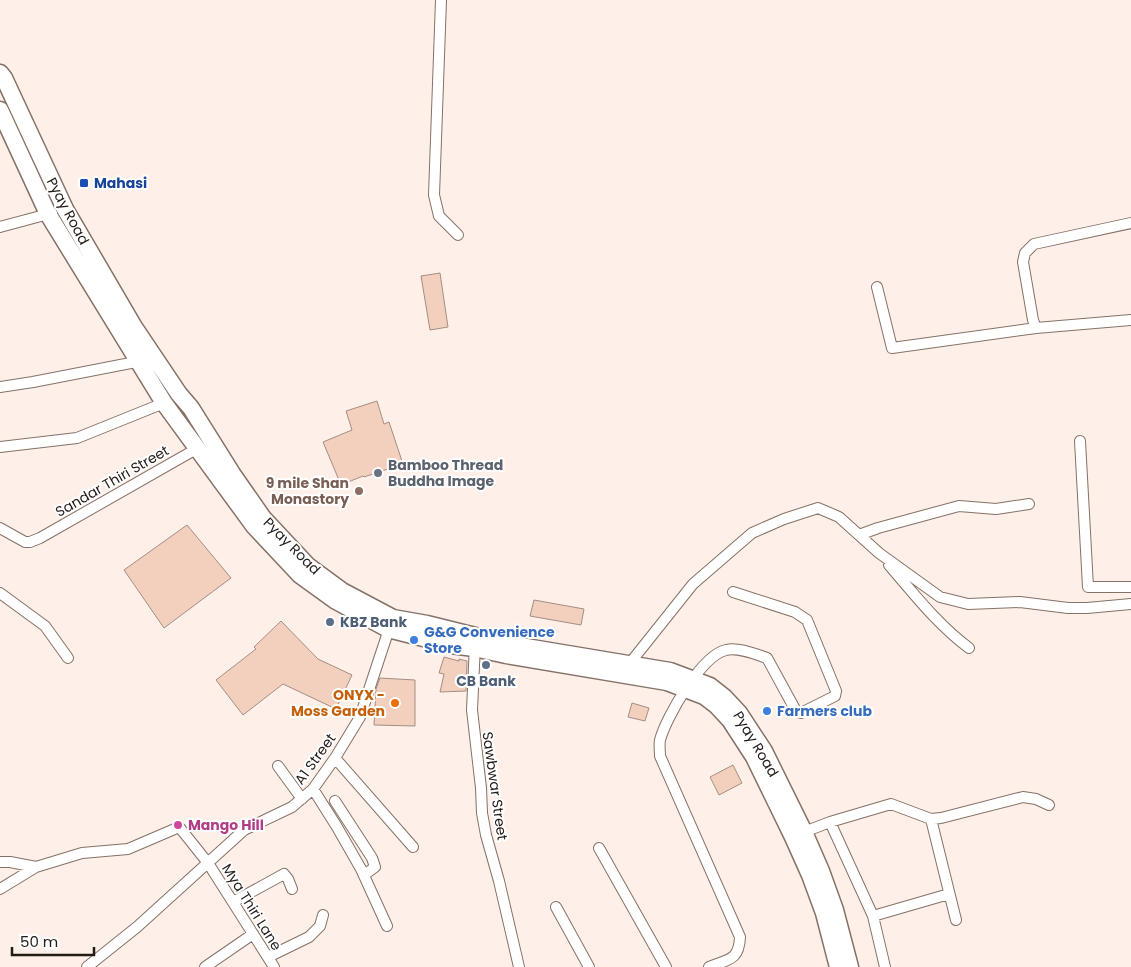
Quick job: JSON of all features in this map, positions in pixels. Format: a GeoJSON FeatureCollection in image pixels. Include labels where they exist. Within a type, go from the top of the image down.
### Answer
{"type":"FeatureCollection","features":[{"type":"Feature","properties":{"kind":"highway","name":"Pyay Road"},"geometry":{"type":"LineString","coordinates":[[0,73],[65,209],[134,327],[164,403],[254,526],[300,574],[336,601],[391,624],[427,624],[475,642],[508,644],[629,669],[670,671],[689,684],[730,720],[754,757],[810,875],[840,964]]}},
{"type":"Feature","properties":{"kind":"highway","name":"Pyay Road"},"geometry":{"type":"LineString","coordinates":[[0,110],[48,214],[146,359],[191,408],[233,475],[263,518],[308,566],[391,624]]}},
{"type":"Feature","properties":{"kind":"highway","name":"Pyay Road"},"geometry":{"type":"LineString","coordinates":[[689,684],[710,686],[724,697],[740,713],[764,751],[804,832],[835,910],[840,964]]}},
{"type":"Feature","properties":{"kind":"street"},"geometry":{"type":"LineString","coordinates":[[441,0],[434,195],[440,216],[458,235]]}},
{"type":"Feature","properties":{"kind":"street"},"geometry":{"type":"LineString","coordinates":[[0,227],[65,209]]}},
{"type":"Feature","properties":{"kind":"street"},"geometry":{"type":"LineString","coordinates":[[1036,328],[1023,262],[1028,248],[1034,244],[1131,223]]}},
{"type":"Feature","properties":{"kind":"street"},"geometry":{"type":"LineString","coordinates":[[877,287],[892,348],[1036,328],[1131,320]]}},
{"type":"Feature","properties":{"kind":"street"},"geometry":{"type":"LineString","coordinates":[[0,388],[146,359]]}},
{"type":"Feature","properties":{"kind":"street"},"geometry":{"type":"LineString","coordinates":[[0,446],[77,438],[164,403]]}},
{"type":"Feature","properties":{"kind":"street"},"geometry":{"type":"LineString","coordinates":[[1080,440],[1088,587],[1131,587]]}},
{"type":"Feature","properties":{"kind":"street","name":"Sandar Thiri Street"},"geometry":{"type":"LineString","coordinates":[[0,528],[25,542],[40,538],[198,448]]}},
{"type":"Feature","properties":{"kind":"street"},"geometry":{"type":"LineString","coordinates":[[859,535],[959,506],[996,509],[1030,504]]}},
{"type":"Feature","properties":{"kind":"street"},"geometry":{"type":"LineString","coordinates":[[629,669],[693,584],[752,533],[818,508],[839,517],[879,553],[940,597],[968,604],[1020,602],[1068,608],[1131,604]]}},
{"type":"Feature","properties":{"kind":"street"},"geometry":{"type":"LineString","coordinates":[[879,553],[918,599],[958,641],[968,648]]}},
{"type":"Feature","properties":{"kind":"street"},"geometry":{"type":"LineString","coordinates":[[709,967],[736,956],[740,937],[660,756],[660,741],[668,718],[689,684],[715,654],[727,649],[748,651],[767,658],[796,711],[800,713],[835,696],[836,691],[807,620],[795,612],[733,592]]}},
{"type":"Feature","properties":{"kind":"street"},"geometry":{"type":"LineString","coordinates":[[0,593],[45,626],[68,658]]}},
{"type":"Feature","properties":{"kind":"street","name":"A1 Street"},"geometry":{"type":"LineString","coordinates":[[87,967],[137,927],[244,830],[292,808],[313,789],[360,717],[391,624]]}},
{"type":"Feature","properties":{"kind":"street","name":"Sawbwar Street"},"geometry":{"type":"LineString","coordinates":[[475,642],[472,710],[482,813],[519,967]]}},
{"type":"Feature","properties":{"kind":"street"},"geometry":{"type":"LineString","coordinates":[[335,758],[413,847]]}},
{"type":"Feature","properties":{"kind":"street"},"geometry":{"type":"LineString","coordinates":[[278,766],[302,799]]}},
{"type":"Feature","properties":{"kind":"street"},"geometry":{"type":"LineString","coordinates":[[313,789],[364,875],[388,926]]}},
{"type":"Feature","properties":{"kind":"street"},"geometry":{"type":"LineString","coordinates":[[804,832],[830,822],[891,804],[930,819],[1023,797],[1036,799],[1049,805]]}},
{"type":"Feature","properties":{"kind":"street"},"geometry":{"type":"LineString","coordinates":[[335,801],[372,858],[375,867],[364,875]]}},
{"type":"Feature","properties":{"kind":"street"},"geometry":{"type":"LineString","coordinates":[[930,819],[956,920]]}},
{"type":"Feature","properties":{"kind":"street"},"geometry":{"type":"LineString","coordinates":[[830,822],[874,916],[885,967]]}},
{"type":"Feature","properties":{"kind":"street","name":"Mya Thiri Lane"},"geometry":{"type":"LineString","coordinates":[[36,867],[82,853],[128,849],[179,828],[208,863],[274,967]]}},
{"type":"Feature","properties":{"kind":"street"},"geometry":{"type":"LineString","coordinates":[[599,848],[666,967]]}},
{"type":"Feature","properties":{"kind":"street"},"geometry":{"type":"LineString","coordinates":[[0,862],[36,867]]}},
{"type":"Feature","properties":{"kind":"street"},"geometry":{"type":"LineString","coordinates":[[0,889],[36,867]]}},
{"type":"Feature","properties":{"kind":"street"},"geometry":{"type":"LineString","coordinates":[[233,902],[284,874],[292,888]]}},
{"type":"Feature","properties":{"kind":"street"},"geometry":{"type":"LineString","coordinates":[[874,916],[949,894]]}},
{"type":"Feature","properties":{"kind":"street"},"geometry":{"type":"LineString","coordinates":[[556,907],[589,967]]}},
{"type":"Feature","properties":{"kind":"street"},"geometry":{"type":"LineString","coordinates":[[268,957],[309,937],[320,926],[324,915]]}},
{"type":"Feature","properties":{"kind":"street"},"geometry":{"type":"LineString","coordinates":[[205,967],[253,934]]}},
{"type":"Feature","properties":{"kind":"building"},"geometry":{"type":"Polygon","coordinates":[[[440,273],[448,327],[430,330],[421,276],[440,273]]]}},
{"type":"Feature","properties":{"kind":"building"},"geometry":{"type":"Polygon","coordinates":[[[377,401],[384,424],[389,422],[403,464],[341,485],[323,442],[352,430],[346,411],[377,401]]]}},
{"type":"Feature","properties":{"kind":"building"},"geometry":{"type":"Polygon","coordinates":[[[187,525],[231,578],[164,628],[124,570],[187,525]]]}},
{"type":"Feature","properties":{"kind":"building"},"geometry":{"type":"Polygon","coordinates":[[[534,600],[584,609],[581,625],[530,616],[534,600]]]}},
{"type":"Feature","properties":{"kind":"building"},"geometry":{"type":"Polygon","coordinates":[[[281,621],[318,659],[352,675],[336,709],[283,684],[243,715],[216,680],[256,649],[254,647],[281,621]]]}},
{"type":"Feature","properties":{"kind":"building"},"geometry":{"type":"Polygon","coordinates":[[[444,657],[467,661],[466,691],[440,692],[444,674],[439,673],[444,657]]]}},
{"type":"Feature","properties":{"kind":"building","name":"ONYX - Moss Garden"},"geometry":{"type":"Polygon","coordinates":[[[380,678],[415,680],[415,726],[374,725],[376,689],[380,678]]]}},
{"type":"Feature","properties":{"kind":"building"},"geometry":{"type":"Polygon","coordinates":[[[632,703],[649,708],[645,721],[628,717],[632,703]]]}},
{"type":"Feature","properties":{"kind":"building"},"geometry":{"type":"Polygon","coordinates":[[[733,765],[742,783],[719,795],[710,777],[733,765]]]}},
{"type":"Feature","properties":{"kind":"place","name":"Mahasi"},"geometry":{"type":"Point","coordinates":[84,183]}},
{"type":"Feature","properties":{"kind":"place","name":"Bamboo Thread Buddha Image"},"geometry":{"type":"Point","coordinates":[378,473]}},
{"type":"Feature","properties":{"kind":"place","name":"9 mile Shan Monastory"},"geometry":{"type":"Point","coordinates":[359,491]}},
{"type":"Feature","properties":{"kind":"place","name":"KBZ Bank"},"geometry":{"type":"Point","coordinates":[330,622]}},
{"type":"Feature","properties":{"kind":"place","name":"G&G Convenience Store"},"geometry":{"type":"Point","coordinates":[414,640]}},
{"type":"Feature","properties":{"kind":"place","name":"CB Bank"},"geometry":{"type":"Point","coordinates":[486,665]}},
{"type":"Feature","properties":{"kind":"place","name":"ONYX - Moss Garden"},"geometry":{"type":"Point","coordinates":[395,703]}},
{"type":"Feature","properties":{"kind":"place","name":"Farmers club"},"geometry":{"type":"Point","coordinates":[767,711]}},
{"type":"Feature","properties":{"kind":"place","name":"Mango Hill"},"geometry":{"type":"Point","coordinates":[178,825]}}]}
